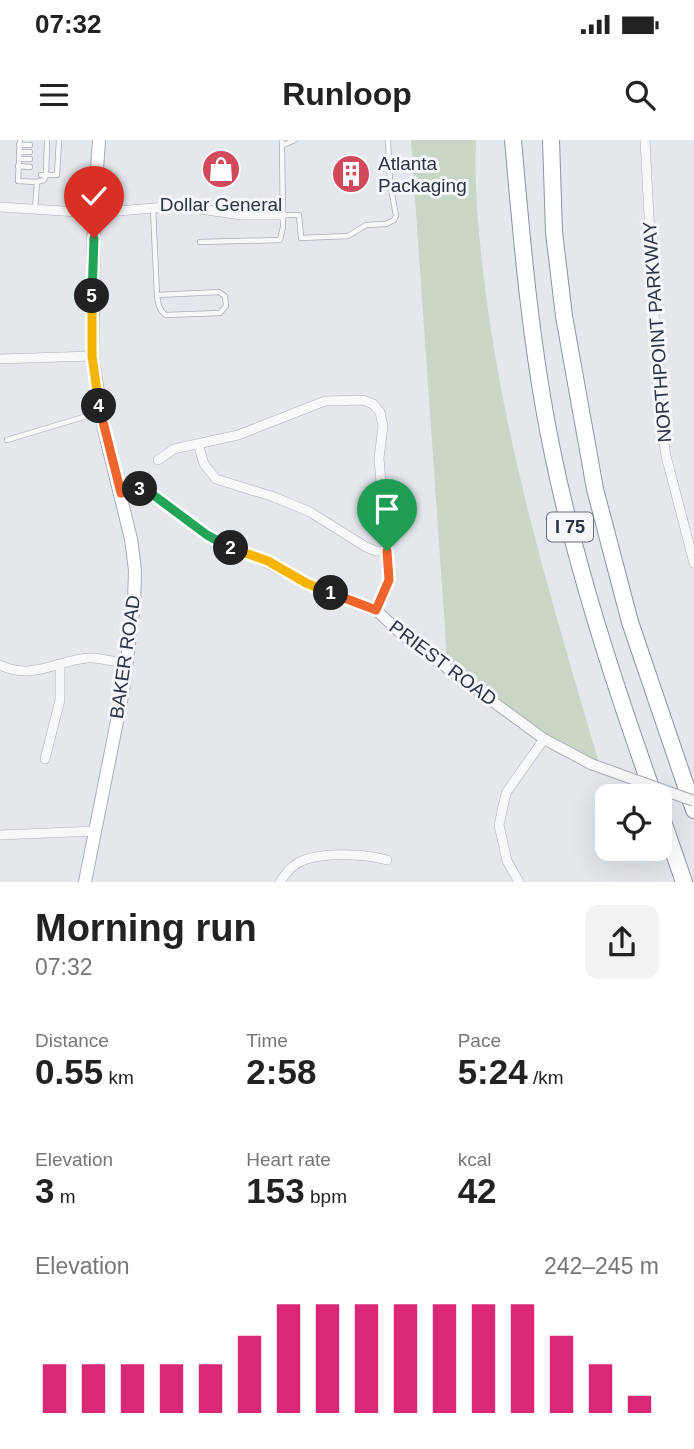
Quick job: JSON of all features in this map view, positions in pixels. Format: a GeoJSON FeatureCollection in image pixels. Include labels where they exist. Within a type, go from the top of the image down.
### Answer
{"type":"FeatureCollection","features":[{"type":"Feature","properties":{"kind":"highway"},"geometry":{"type":"LineString","coordinates":[[513,140],[523,249]]}},
{"type":"Feature","properties":{"kind":"highway","name":"I 75"},"geometry":{"type":"LineString","coordinates":[[519,140],[523,249],[540,385],[563,503],[616,689],[650,784]]}},
{"type":"Feature","properties":{"kind":"highway","name":"I 75"},"geometry":{"type":"LineString","coordinates":[[551,140],[554,232],[572,370],[603,523],[630,622],[694,810]]}},
{"type":"Feature","properties":{"kind":"highway"},"geometry":{"type":"LineString","coordinates":[[554,232],[559,140]]}},
{"type":"Feature","properties":{"kind":"highway"},"geometry":{"type":"LineString","coordinates":[[672,848],[684,882]]}},
{"type":"Feature","properties":{"kind":"main road","name":"BAKER ROAD"},"geometry":{"type":"LineString","coordinates":[[85,882],[127,664],[133,626],[135,570],[121,493],[100,411],[92,356],[94,212],[99,140]]}},
{"type":"Feature","properties":{"kind":"street","name":"NORTHPOINT PARKWAY"},"geometry":{"type":"LineString","coordinates":[[645,140],[659,408],[666,456],[694,563]]}},
{"type":"Feature","properties":{"kind":"street"},"geometry":{"type":"LineString","coordinates":[[0,207],[94,212],[178,206],[242,215],[282,215]]}},
{"type":"Feature","properties":{"kind":"street"},"geometry":{"type":"LineString","coordinates":[[0,359],[92,356]]}},
{"type":"Feature","properties":{"kind":"street"},"geometry":{"type":"LineString","coordinates":[[158,460],[174,449],[238,435],[325,401],[363,400],[373,404],[380,412],[383,426],[380,458],[389,580],[376,610]]}},
{"type":"Feature","properties":{"kind":"street"},"geometry":{"type":"LineString","coordinates":[[198,444],[204,464],[216,479],[310,512],[366,547],[387,551]]}},
{"type":"Feature","properties":{"kind":"street","name":"PRIEST ROAD"},"geometry":{"type":"LineString","coordinates":[[121,493],[144,488],[207,535],[230,548],[255,556],[306,583],[376,610],[406,638],[544,739],[591,764],[694,801]]}},
{"type":"Feature","properties":{"kind":"street"},"geometry":{"type":"LineString","coordinates":[[0,665],[21,671],[60,666],[89,658],[127,664]]}},
{"type":"Feature","properties":{"kind":"street"},"geometry":{"type":"LineString","coordinates":[[44,759],[60,700],[60,666]]}},
{"type":"Feature","properties":{"kind":"street"},"geometry":{"type":"LineString","coordinates":[[519,882],[507,862],[499,825],[506,793],[544,739]]}},
{"type":"Feature","properties":{"kind":"street"},"geometry":{"type":"LineString","coordinates":[[0,835],[96,831]]}},
{"type":"Feature","properties":{"kind":"street"},"geometry":{"type":"LineString","coordinates":[[280,882],[289,869],[312,858],[361,855],[387,860]]}},
{"type":"Feature","properties":{"kind":"lane"},"geometry":{"type":"LineString","coordinates":[[200,242],[280,240],[283,227],[282,142],[295,140]]}},
{"type":"Feature","properties":{"kind":"lane"},"geometry":{"type":"LineString","coordinates":[[282,215],[299,215],[301,238],[348,236],[366,225],[386,224],[394,220],[396,216],[390,182],[388,140]]}},
{"type":"Feature","properties":{"kind":"lane"},"geometry":{"type":"LineString","coordinates":[[44,175],[57,175],[58,142]]}},
{"type":"Feature","properties":{"kind":"lane"},"geometry":{"type":"LineString","coordinates":[[30,145],[20,143],[18,181],[44,180],[47,143]]}},
{"type":"Feature","properties":{"kind":"lane"},"geometry":{"type":"LineString","coordinates":[[19,152],[30,156],[19,159]]}},
{"type":"Feature","properties":{"kind":"lane"},"geometry":{"type":"LineString","coordinates":[[18,166],[30,167]]}},
{"type":"Feature","properties":{"kind":"lane"},"geometry":{"type":"LineString","coordinates":[[35,209],[37,182]]}},
{"type":"Feature","properties":{"kind":"lane"},"geometry":{"type":"LineString","coordinates":[[153,208],[157,295],[160,309],[166,315],[220,313],[226,306],[225,296],[219,292],[157,295]]}},
{"type":"Feature","properties":{"kind":"lane"},"geometry":{"type":"LineString","coordinates":[[7,440],[100,411]]}},
{"type":"Feature","properties":{"kind":"green space"},"geometry":{"type":"Polygon","coordinates":[[[411,140],[476,140],[476,196],[485,288],[506,411],[534,533],[602,773],[448,672],[411,140]]]}},
{"type":"Feature","properties":{"kind":"place","name":"Dollar General"},"geometry":{"type":"Point","coordinates":[221,169]}},
{"type":"Feature","properties":{"kind":"place","name":"Atlanta Packaging"},"geometry":{"type":"Point","coordinates":[351,174]}},
{"type":"Feature","properties":{"kind":"route"},"geometry":{"type":"LineString","coordinates":[[94,238],[92,356],[104,429],[121,493],[144,488],[207,535],[230,548],[268,561],[326,592],[376,610],[389,580],[387,551]]}}]}
